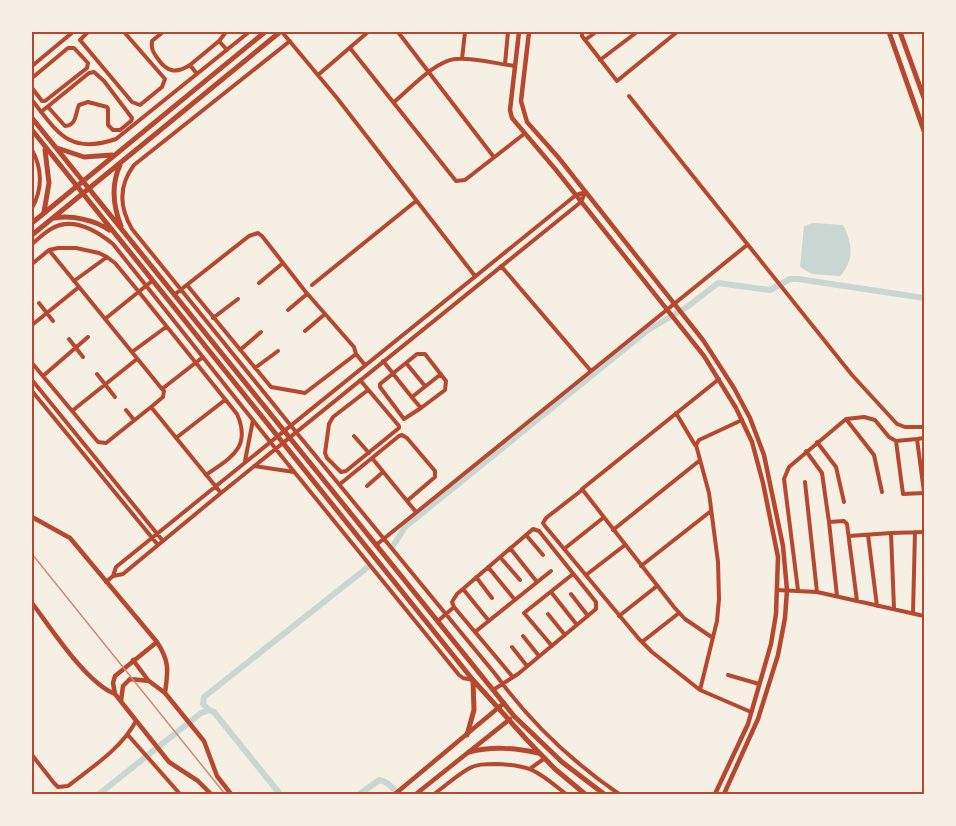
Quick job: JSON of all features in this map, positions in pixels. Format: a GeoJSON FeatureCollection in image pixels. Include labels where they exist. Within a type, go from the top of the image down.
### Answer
{"type":"FeatureCollection","features":[{"type":"Feature","properties":{"kind":"main road"},"geometry":{"type":"LineString","coordinates":[[32,223],[265,32]]}},
{"type":"Feature","properties":{"kind":"main road"},"geometry":{"type":"LineString","coordinates":[[32,235],[281,32]]}},
{"type":"Feature","properties":{"kind":"main road"},"geometry":{"type":"LineString","coordinates":[[889,32],[924,131]]}},
{"type":"Feature","properties":{"kind":"main road"},"geometry":{"type":"LineString","coordinates":[[900,32],[924,98]]}},
{"type":"Feature","properties":{"kind":"main road"},"geometry":{"type":"LineString","coordinates":[[32,118],[514,716],[562,762],[604,795]]}},
{"type":"Feature","properties":{"kind":"main road"},"geometry":{"type":"LineString","coordinates":[[32,130],[473,680],[508,721],[585,795]]}},
{"type":"Feature","properties":{"kind":"main road"},"geometry":{"type":"LineString","coordinates":[[43,213],[49,183],[44,146]]}},
{"type":"Feature","properties":{"kind":"main road"},"geometry":{"type":"LineString","coordinates":[[53,146],[84,157],[107,157],[117,153]]}},
{"type":"Feature","properties":{"kind":"main road"},"geometry":{"type":"LineString","coordinates":[[122,161],[116,178],[114,198],[115,210],[122,231]]}},
{"type":"Feature","properties":{"kind":"main road"},"geometry":{"type":"LineString","coordinates":[[53,218],[64,216],[78,218],[104,226],[115,234]]}},
{"type":"Feature","properties":{"kind":"main road"},"geometry":{"type":"LineString","coordinates":[[467,735],[474,710],[473,680]]}},
{"type":"Feature","properties":{"kind":"main road"},"geometry":{"type":"LineString","coordinates":[[469,752],[504,747],[540,753]]}},
{"type":"Feature","properties":{"kind":"street"},"geometry":{"type":"LineString","coordinates":[[32,66],[73,32]]}},
{"type":"Feature","properties":{"kind":"street"},"geometry":{"type":"LineString","coordinates":[[88,32],[80,40],[132,102],[140,105],[164,85],[165,79],[124,32]]}},
{"type":"Feature","properties":{"kind":"street"},"geometry":{"type":"LineString","coordinates":[[163,32],[152,41],[152,51],[164,67],[171,71],[177,71],[190,65],[219,41],[226,32]]}},
{"type":"Feature","properties":{"kind":"street"},"geometry":{"type":"LineString","coordinates":[[32,100],[63,136],[80,144],[92,146],[116,140],[250,32],[257,38]]}},
{"type":"Feature","properties":{"kind":"street"},"geometry":{"type":"LineString","coordinates":[[281,32],[318,75],[475,276]]}},
{"type":"Feature","properties":{"kind":"street"},"geometry":{"type":"LineString","coordinates":[[318,75],[369,32]]}},
{"type":"Feature","properties":{"kind":"street"},"geometry":{"type":"LineString","coordinates":[[398,32],[493,156]]}},
{"type":"Feature","properties":{"kind":"street"},"geometry":{"type":"LineString","coordinates":[[462,59],[465,32]]}},
{"type":"Feature","properties":{"kind":"street"},"geometry":{"type":"LineString","coordinates":[[505,64],[508,32]]}},
{"type":"Feature","properties":{"kind":"street"},"geometry":{"type":"LineString","coordinates":[[519,32],[510,113],[524,134],[678,323],[719,379],[752,442],[778,557],[777,590],[771,644],[752,712],[715,795]]}},
{"type":"Feature","properties":{"kind":"street"},"geometry":{"type":"LineString","coordinates":[[529,32],[521,101],[523,114],[533,130],[558,157],[703,340],[750,418],[764,455],[783,546],[787,590],[785,618],[778,655],[758,719],[724,795]]}},
{"type":"Feature","properties":{"kind":"street"},"geometry":{"type":"LineString","coordinates":[[582,32],[585,40],[615,80],[619,81],[678,32]]}},
{"type":"Feature","properties":{"kind":"street"},"geometry":{"type":"LineString","coordinates":[[585,40],[596,32]]}},
{"type":"Feature","properties":{"kind":"street"},"geometry":{"type":"LineString","coordinates":[[600,60],[637,32]]}},
{"type":"Feature","properties":{"kind":"street"},"geometry":{"type":"LineString","coordinates":[[219,41],[227,50]]}},
{"type":"Feature","properties":{"kind":"street"},"geometry":{"type":"LineString","coordinates":[[290,41],[134,165],[124,182],[122,206],[126,218],[132,229],[520,706],[564,753],[619,795]]}},
{"type":"Feature","properties":{"kind":"street"},"geometry":{"type":"LineString","coordinates":[[32,78],[68,48],[74,48],[88,63],[87,68],[45,101],[42,101],[32,88]]}},
{"type":"Feature","properties":{"kind":"street"},"geometry":{"type":"LineString","coordinates":[[350,48],[456,181],[465,180],[524,134]]}},
{"type":"Feature","properties":{"kind":"street"},"geometry":{"type":"LineString","coordinates":[[394,102],[447,61],[462,59],[515,66]]}},
{"type":"Feature","properties":{"kind":"street"},"geometry":{"type":"LineString","coordinates":[[190,65],[197,74]]}},
{"type":"Feature","properties":{"kind":"street"},"geometry":{"type":"LineString","coordinates":[[41,112],[89,73],[94,72],[104,81],[132,118],[120,130],[113,130],[108,125],[107,107],[85,102],[79,105],[72,124],[65,126],[48,107]]}},
{"type":"Feature","properties":{"kind":"street"},"geometry":{"type":"LineString","coordinates":[[157,92],[164,101]]}},
{"type":"Feature","properties":{"kind":"street"},"geometry":{"type":"LineString","coordinates":[[629,96],[852,375],[897,424],[904,427],[924,427]]}},
{"type":"Feature","properties":{"kind":"street"},"geometry":{"type":"LineString","coordinates":[[149,98],[156,107]]}},
{"type":"Feature","properties":{"kind":"street"},"geometry":{"type":"LineString","coordinates":[[32,150],[38,161],[40,189],[32,208]]}},
{"type":"Feature","properties":{"kind":"street"},"geometry":{"type":"LineString","coordinates":[[113,576],[116,567],[215,486],[576,195],[586,192]]}},
{"type":"Feature","properties":{"kind":"street"},"geometry":{"type":"LineString","coordinates":[[106,582],[113,576],[123,574],[581,202],[586,192]]}},
{"type":"Feature","properties":{"kind":"street"},"geometry":{"type":"LineString","coordinates":[[312,285],[416,201]]}},
{"type":"Feature","properties":{"kind":"street"},"geometry":{"type":"LineString","coordinates":[[32,244],[52,228],[67,224],[99,232],[113,244],[459,675],[473,680]]}},
{"type":"Feature","properties":{"kind":"street"},"geometry":{"type":"LineString","coordinates":[[174,295],[253,233],[262,236],[307,294],[354,347],[356,354],[365,365]]}},
{"type":"Feature","properties":{"kind":"street"},"geometry":{"type":"LineString","coordinates":[[376,546],[747,245]]}},
{"type":"Feature","properties":{"kind":"street"},"geometry":{"type":"LineString","coordinates":[[32,264],[49,250],[76,248],[107,257],[115,263],[139,292],[237,414],[242,426],[240,447],[234,455],[206,475]]}},
{"type":"Feature","properties":{"kind":"street"},"geometry":{"type":"LineString","coordinates":[[32,363],[102,444],[163,397],[162,388],[49,250]]}},
{"type":"Feature","properties":{"kind":"street"},"geometry":{"type":"LineString","coordinates":[[74,281],[107,257]]}},
{"type":"Feature","properties":{"kind":"street"},"geometry":{"type":"LineString","coordinates":[[259,284],[283,263]]}},
{"type":"Feature","properties":{"kind":"street"},"geometry":{"type":"LineString","coordinates":[[501,266],[591,371]]}},
{"type":"Feature","properties":{"kind":"street"},"geometry":{"type":"LineString","coordinates":[[105,319],[152,281]]}},
{"type":"Feature","properties":{"kind":"street"},"geometry":{"type":"LineString","coordinates":[[187,285],[271,387],[305,393],[356,354]]}},
{"type":"Feature","properties":{"kind":"street"},"geometry":{"type":"LineString","coordinates":[[32,325],[79,287]]}},
{"type":"Feature","properties":{"kind":"street"},"geometry":{"type":"LineString","coordinates":[[288,310],[307,294]]}},
{"type":"Feature","properties":{"kind":"street"},"geometry":{"type":"LineString","coordinates":[[213,318],[238,299]]}},
{"type":"Feature","properties":{"kind":"street"},"geometry":{"type":"LineString","coordinates":[[39,303],[53,321]]}},
{"type":"Feature","properties":{"kind":"street"},"geometry":{"type":"LineString","coordinates":[[304,332],[326,314]]}},
{"type":"Feature","properties":{"kind":"street"},"geometry":{"type":"LineString","coordinates":[[132,352],[166,327]]}},
{"type":"Feature","properties":{"kind":"street"},"geometry":{"type":"LineString","coordinates":[[240,350],[261,332]]}},
{"type":"Feature","properties":{"kind":"street"},"geometry":{"type":"LineString","coordinates":[[43,376],[88,337]]}},
{"type":"Feature","properties":{"kind":"street"},"geometry":{"type":"LineString","coordinates":[[69,339],[83,357]]}},
{"type":"Feature","properties":{"kind":"street"},"geometry":{"type":"LineString","coordinates":[[255,368],[278,351]]}},
{"type":"Feature","properties":{"kind":"street"},"geometry":{"type":"LineString","coordinates":[[423,353],[447,383],[445,390],[406,419],[380,388],[380,384],[406,363],[417,354],[423,353]]}},
{"type":"Feature","properties":{"kind":"street"},"geometry":{"type":"LineString","coordinates":[[162,388],[203,357]]}},
{"type":"Feature","properties":{"kind":"street"},"geometry":{"type":"LineString","coordinates":[[72,411],[137,358]]}},
{"type":"Feature","properties":{"kind":"street"},"geometry":{"type":"LineString","coordinates":[[383,361],[420,408]]}},
{"type":"Feature","properties":{"kind":"street"},"geometry":{"type":"LineString","coordinates":[[406,363],[425,386]]}},
{"type":"Feature","properties":{"kind":"street"},"geometry":{"type":"LineString","coordinates":[[97,374],[115,397]]}},
{"type":"Feature","properties":{"kind":"street"},"geometry":{"type":"LineString","coordinates":[[412,397],[441,374]]}},
{"type":"Feature","properties":{"kind":"street"},"geometry":{"type":"LineString","coordinates":[[719,379],[544,520],[545,526],[619,616],[652,652],[700,690],[752,712]]}},
{"type":"Feature","properties":{"kind":"street"},"geometry":{"type":"LineString","coordinates":[[32,380],[163,541]]}},
{"type":"Feature","properties":{"kind":"street"},"geometry":{"type":"LineString","coordinates":[[340,484],[399,428],[360,380]]}},
{"type":"Feature","properties":{"kind":"street"},"geometry":{"type":"LineString","coordinates":[[368,390],[330,421],[325,453],[341,472],[346,471],[402,435],[436,474],[433,481],[408,501]]}},
{"type":"Feature","properties":{"kind":"street"},"geometry":{"type":"LineString","coordinates":[[32,391],[158,545]]}},
{"type":"Feature","properties":{"kind":"street"},"geometry":{"type":"LineString","coordinates":[[176,438],[225,400]]}},
{"type":"Feature","properties":{"kind":"street"},"geometry":{"type":"LineString","coordinates":[[151,407],[220,493]]}},
{"type":"Feature","properties":{"kind":"street"},"geometry":{"type":"LineString","coordinates":[[126,410],[134,420]]}},
{"type":"Feature","properties":{"kind":"street"},"geometry":{"type":"LineString","coordinates":[[676,413],[696,445],[709,493],[718,562],[717,621],[700,690]]}},
{"type":"Feature","properties":{"kind":"street"},"geometry":{"type":"LineString","coordinates":[[798,590],[784,478],[789,466],[846,419],[864,417],[875,420],[889,437],[897,441],[924,438]]}},
{"type":"Feature","properties":{"kind":"street"},"geometry":{"type":"LineString","coordinates":[[846,419],[874,455],[882,492]]}},
{"type":"Feature","properties":{"kind":"street"},"geometry":{"type":"LineString","coordinates":[[245,462],[252,420]]}},
{"type":"Feature","properties":{"kind":"street"},"geometry":{"type":"LineString","coordinates":[[696,445],[699,440],[742,420]]}},
{"type":"Feature","properties":{"kind":"street"},"geometry":{"type":"LineString","coordinates":[[354,436],[416,512]]}},
{"type":"Feature","properties":{"kind":"street"},"geometry":{"type":"LineString","coordinates":[[897,441],[903,494],[924,492],[917,439]]}},
{"type":"Feature","properties":{"kind":"street"},"geometry":{"type":"LineString","coordinates":[[817,442],[836,467],[844,502]]}},
{"type":"Feature","properties":{"kind":"street"},"geometry":{"type":"LineString","coordinates":[[806,451],[822,473],[837,596]]}},
{"type":"Feature","properties":{"kind":"street"},"geometry":{"type":"LineString","coordinates":[[614,530],[699,461]]}},
{"type":"Feature","properties":{"kind":"street"},"geometry":{"type":"LineString","coordinates":[[254,466],[294,472]]}},
{"type":"Feature","properties":{"kind":"street"},"geometry":{"type":"LineString","coordinates":[[366,486],[383,472]]}},
{"type":"Feature","properties":{"kind":"street"},"geometry":{"type":"LineString","coordinates":[[805,482],[817,592]]}},
{"type":"Feature","properties":{"kind":"street"},"geometry":{"type":"LineString","coordinates":[[582,489],[679,613],[713,638]]}},
{"type":"Feature","properties":{"kind":"street"},"geometry":{"type":"LineString","coordinates":[[641,566],[712,510]]}},
{"type":"Feature","properties":{"kind":"street"},"geometry":{"type":"LineString","coordinates":[[32,517],[70,538],[157,642],[168,663],[165,693]]}},
{"type":"Feature","properties":{"kind":"street"},"geometry":{"type":"LineString","coordinates":[[564,549],[604,518]]}},
{"type":"Feature","properties":{"kind":"street"},"geometry":{"type":"LineString","coordinates":[[829,522],[845,521],[849,536],[856,601]]}},
{"type":"Feature","properties":{"kind":"street"},"geometry":{"type":"LineString","coordinates":[[493,690],[527,666],[552,646],[596,609],[597,605],[539,531],[533,529],[453,598],[452,602],[512,676]]}},
{"type":"Feature","properties":{"kind":"street"},"geometry":{"type":"LineString","coordinates":[[912,613],[915,532]]}},
{"type":"Feature","properties":{"kind":"street"},"geometry":{"type":"LineString","coordinates":[[849,536],[924,532]]}},
{"type":"Feature","properties":{"kind":"street"},"geometry":{"type":"LineString","coordinates":[[891,533],[894,609]]}},
{"type":"Feature","properties":{"kind":"street"},"geometry":{"type":"LineString","coordinates":[[526,535],[543,555]]}},
{"type":"Feature","properties":{"kind":"street"},"geometry":{"type":"LineString","coordinates":[[868,535],[877,606]]}},
{"type":"Feature","properties":{"kind":"street"},"geometry":{"type":"LineString","coordinates":[[586,575],[625,545]]}},
{"type":"Feature","properties":{"kind":"street"},"geometry":{"type":"LineString","coordinates":[[510,548],[537,582]]}},
{"type":"Feature","properties":{"kind":"street"},"geometry":{"type":"LineString","coordinates":[[500,557],[520,580]]}},
{"type":"Feature","properties":{"kind":"street"},"geometry":{"type":"LineString","coordinates":[[488,567],[515,600]]}},
{"type":"Feature","properties":{"kind":"street"},"geometry":{"type":"LineString","coordinates":[[475,632],[551,571]]}},
{"type":"Feature","properties":{"kind":"street"},"geometry":{"type":"LineString","coordinates":[[552,646],[525,614],[573,574]]}},
{"type":"Feature","properties":{"kind":"street"},"geometry":{"type":"LineString","coordinates":[[476,578],[492,598]]}},
{"type":"Feature","properties":{"kind":"street"},"geometry":{"type":"LineString","coordinates":[[619,616],[657,586]]}},
{"type":"Feature","properties":{"kind":"street"},"geometry":{"type":"LineString","coordinates":[[463,589],[489,621]]}},
{"type":"Feature","properties":{"kind":"street"},"geometry":{"type":"LineString","coordinates":[[777,590],[817,592],[924,616]]}},
{"type":"Feature","properties":{"kind":"street"},"geometry":{"type":"LineString","coordinates":[[551,592],[577,625]]}},
{"type":"Feature","properties":{"kind":"street"},"geometry":{"type":"LineString","coordinates":[[571,594],[588,616]]}},
{"type":"Feature","properties":{"kind":"street"},"geometry":{"type":"LineString","coordinates":[[32,603],[90,677],[106,691],[115,694],[174,767],[198,781],[211,795]]}},
{"type":"Feature","properties":{"kind":"street"},"geometry":{"type":"LineString","coordinates":[[438,621],[454,607]]}},
{"type":"Feature","properties":{"kind":"street"},"geometry":{"type":"LineString","coordinates":[[642,642],[679,613]]}},
{"type":"Feature","properties":{"kind":"street"},"geometry":{"type":"LineString","coordinates":[[548,614],[565,635]]}},
{"type":"Feature","properties":{"kind":"street"},"geometry":{"type":"LineString","coordinates":[[523,636],[539,656]]}},
{"type":"Feature","properties":{"kind":"street"},"geometry":{"type":"LineString","coordinates":[[115,694],[113,679],[157,642]]}},
{"type":"Feature","properties":{"kind":"street"},"geometry":{"type":"LineString","coordinates":[[512,647],[527,666]]}},
{"type":"Feature","properties":{"kind":"street"},"geometry":{"type":"LineString","coordinates":[[133,660],[149,681],[165,693],[207,746],[217,776],[231,795]]}},
{"type":"Feature","properties":{"kind":"street"},"geometry":{"type":"LineString","coordinates":[[728,675],[760,685]]}},
{"type":"Feature","properties":{"kind":"street"},"geometry":{"type":"LineString","coordinates":[[121,701],[123,687],[130,679],[149,681]]}},
{"type":"Feature","properties":{"kind":"street"},"geometry":{"type":"LineString","coordinates":[[395,795],[504,703]]}},
{"type":"Feature","properties":{"kind":"street"},"geometry":{"type":"LineString","coordinates":[[416,795],[514,716]]}},
{"type":"Feature","properties":{"kind":"street"},"geometry":{"type":"LineString","coordinates":[[32,755],[54,783],[63,788],[115,749],[128,735],[136,721]]}},
{"type":"Feature","properties":{"kind":"street"},"geometry":{"type":"LineString","coordinates":[[128,735],[180,795]]}},
{"type":"Feature","properties":{"kind":"street"},"geometry":{"type":"LineString","coordinates":[[531,768],[545,758]]}},
{"type":"Feature","properties":{"kind":"street"},"geometry":{"type":"LineString","coordinates":[[434,795],[474,766],[516,765],[531,768],[545,776],[566,795]]}},
{"type":"Feature","properties":{"kind":"shaded area"},"geometry":{"type":"Polygon","coordinates":[[[813,223],[843,225],[850,244],[850,257],[840,276],[812,274],[800,267],[804,226],[813,223]]]}},
{"type":"Feature","properties":{"kind":"waterway"},"geometry":{"type":"LineString","coordinates":[[393,546],[405,527],[648,330],[687,307],[718,283],[770,290],[790,279],[798,279],[924,298]]}},
{"type":"Feature","properties":{"kind":"waterway"},"geometry":{"type":"LineString","coordinates":[[209,710],[203,704],[204,697],[368,567]]}},
{"type":"Feature","properties":{"kind":"waterway"},"geometry":{"type":"LineString","coordinates":[[99,794],[201,713],[209,710],[214,712],[280,794]]}},
{"type":"Feature","properties":{"kind":"waterway"},"geometry":{"type":"LineString","coordinates":[[360,794],[379,780],[387,783],[398,794]]}},
{"type":"Feature","properties":{"kind":"railway"},"geometry":{"type":"LineString","coordinates":[[32,554],[225,794]]}}]}
